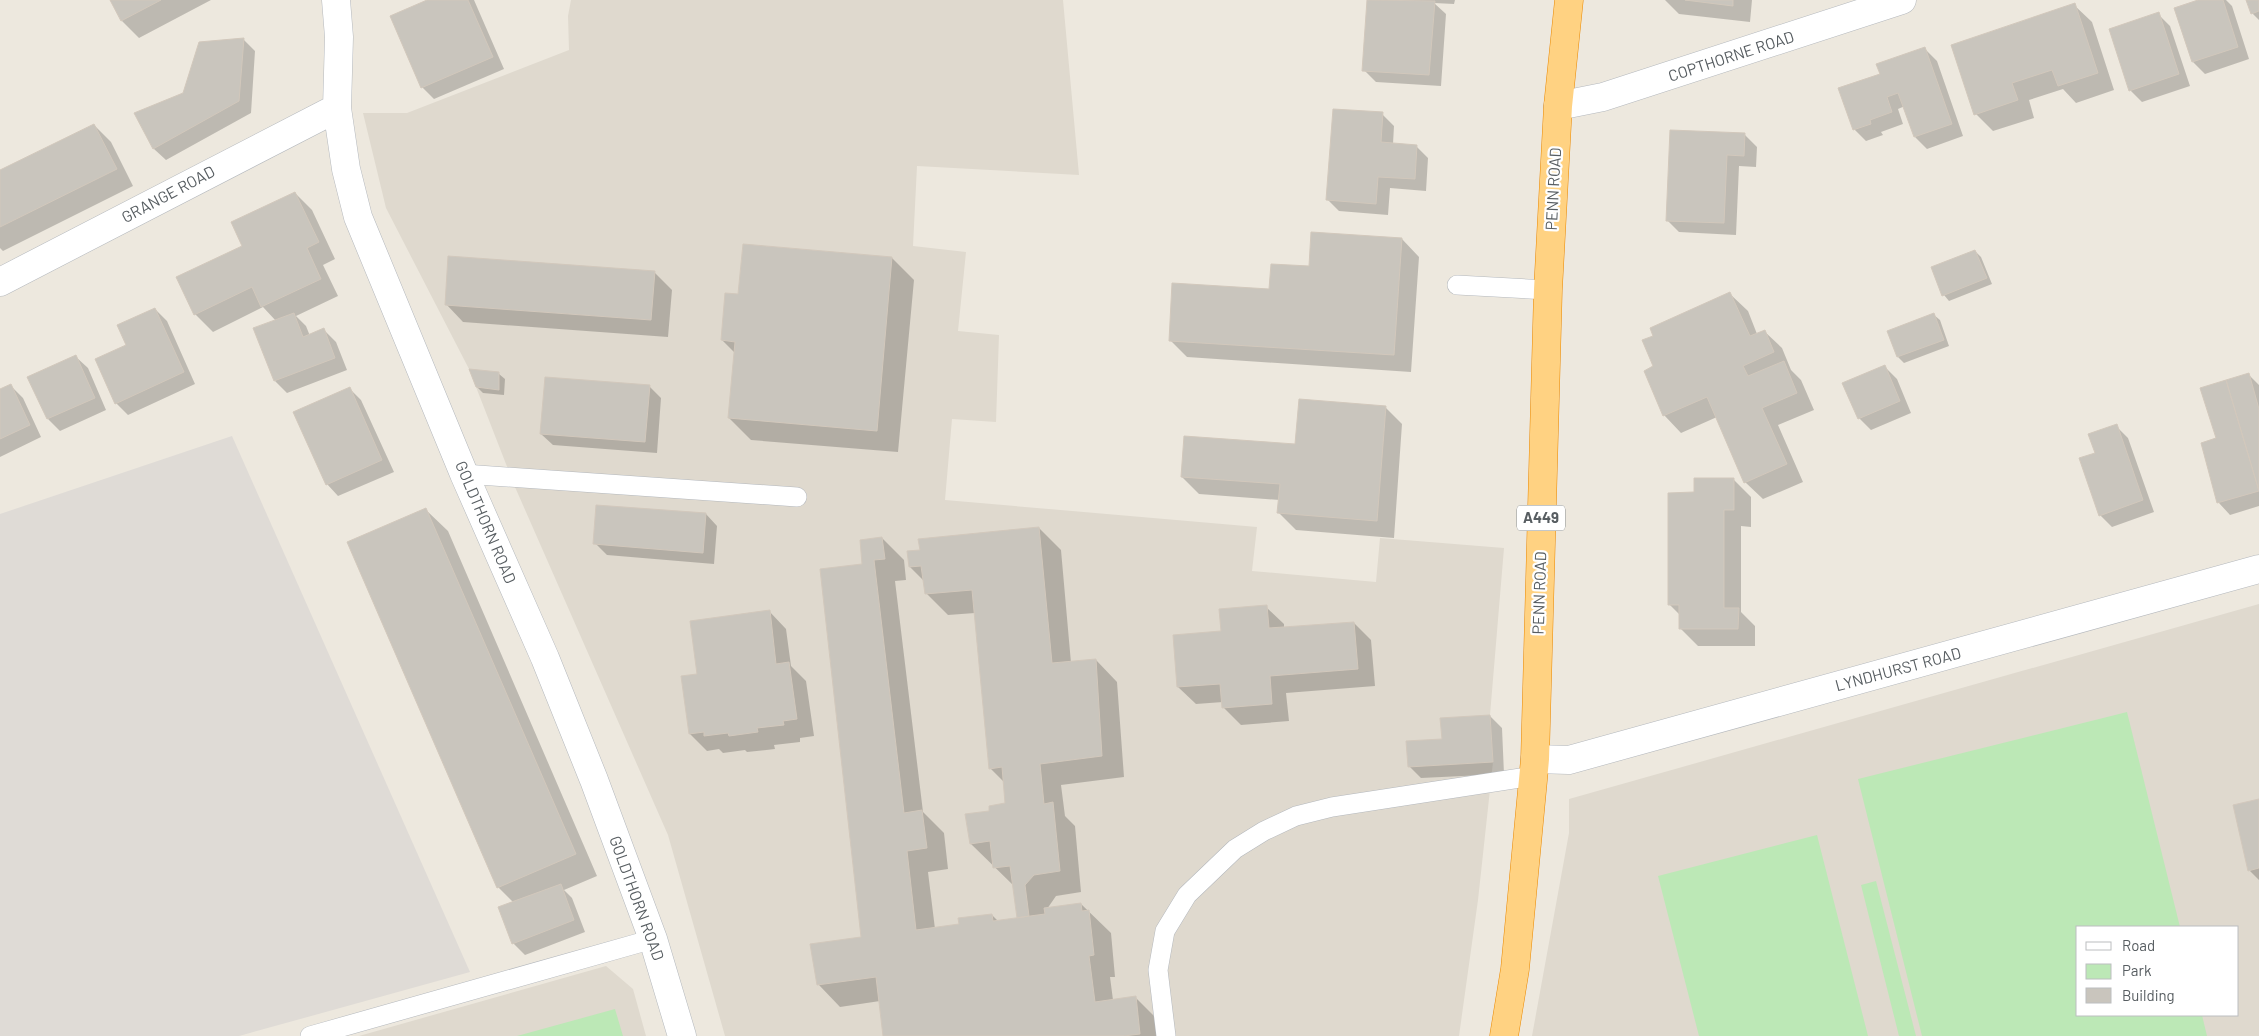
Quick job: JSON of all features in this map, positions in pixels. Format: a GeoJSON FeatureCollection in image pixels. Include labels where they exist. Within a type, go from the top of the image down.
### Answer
{"type":"FeatureCollection","features":[{"type":"Feature","properties":{"kind":"highway","name":"PENN ROAD"},"geometry":{"type":"LineString","coordinates":[[1504,1036],[1515,969],[1534,768],[1548,290],[1558,106],[1569,0]]}},
{"type":"Feature","properties":{"kind":"street","name":"GOLDTHORN ROAD"},"geometry":{"type":"LineString","coordinates":[[336,0],[339,37],[337,108],[346,169],[358,217],[464,474],[545,658],[654,939],[682,1036]]}},
{"type":"Feature","properties":{"kind":"street","name":"COPTHORNE ROAD"},"geometry":{"type":"LineString","coordinates":[[1558,106],[1603,97],[1902,0]]}},
{"type":"Feature","properties":{"kind":"street","name":"GRANGE ROAD"},"geometry":{"type":"LineString","coordinates":[[0,282],[337,108]]}},
{"type":"Feature","properties":{"kind":"street","name":"LYNDHURST ROAD"},"geometry":{"type":"LineString","coordinates":[[1534,768],[1569,760],[2259,569]]}},
{"type":"Feature","properties":{"kind":"lane"},"geometry":{"type":"LineString","coordinates":[[1457,285],[1548,290]]}},
{"type":"Feature","properties":{"kind":"lane"},"geometry":{"type":"LineString","coordinates":[[464,474],[798,497]]}},
{"type":"Feature","properties":{"kind":"lane"},"geometry":{"type":"LineString","coordinates":[[1166,1036],[1158,970],[1165,931],[1187,895],[1235,849],[1264,830],[1296,816],[1332,807],[1534,768]]}},
{"type":"Feature","properties":{"kind":"lane"},"geometry":{"type":"LineString","coordinates":[[310,1036],[654,939]]}},
{"type":"Feature","properties":{"kind":"shaded area"},"geometry":{"type":"Polygon","coordinates":[[[571,0],[1063,0],[1079,175],[917,166],[913,246],[966,252],[958,331],[999,335],[996,422],[952,419],[945,500],[1257,527],[1252,571],[1376,582],[1380,538],[1504,548],[1490,715],[1493,762],[1478,900],[1459,1036],[725,1036],[668,835],[515,487],[469,369],[386,208],[363,113],[407,113],[569,50],[568,16],[571,0]]]}},
{"type":"Feature","properties":{"kind":"shaded area"},"geometry":{"type":"Polygon","coordinates":[[[232,436],[470,972],[239,1036],[0,1036],[0,514],[232,436]]]}},
{"type":"Feature","properties":{"kind":"shaded area"},"geometry":{"type":"Polygon","coordinates":[[[2259,604],[2259,1036],[1532,1036],[1569,833],[1569,799],[2259,604]]]}},
{"type":"Feature","properties":{"kind":"shaded area"},"geometry":{"type":"Polygon","coordinates":[[[606,966],[633,989],[646,1036],[359,1036],[606,966]]]}},
{"type":"Feature","properties":{"kind":"green space"},"geometry":{"type":"Polygon","coordinates":[[[2127,712],[2180,926],[2076,926],[2076,1016],[2202,1016],[2207,1036],[1922,1036],[1858,779],[2127,712]]]}},
{"type":"Feature","properties":{"kind":"green space"},"geometry":{"type":"Polygon","coordinates":[[[1817,835],[1868,1036],[1699,1036],[1658,876],[1817,835]]]}},
{"type":"Feature","properties":{"kind":"green space"},"geometry":{"type":"Polygon","coordinates":[[[1876,881],[1916,1036],[1899,1036],[1861,885],[1876,881]]]}},
{"type":"Feature","properties":{"kind":"green space"},"geometry":{"type":"Polygon","coordinates":[[[615,1009],[623,1036],[517,1036],[615,1009]]]}},
{"type":"Feature","properties":{"kind":"building"},"geometry":{"type":"Polygon","coordinates":[[[110,0],[161,0],[121,21],[110,0]]]}},
{"type":"Feature","properties":{"kind":"building"},"geometry":{"type":"Polygon","coordinates":[[[427,0],[468,0],[493,57],[421,88],[390,16],[427,0]]]}},
{"type":"Feature","properties":{"kind":"building"},"geometry":{"type":"Polygon","coordinates":[[[1367,0],[1435,1],[1429,75],[1362,71],[1367,0]]]}},
{"type":"Feature","properties":{"kind":"building"},"geometry":{"type":"Polygon","coordinates":[[[1685,0],[1733,0],[1733,6],[1685,0]]]}},
{"type":"Feature","properties":{"kind":"building"},"geometry":{"type":"Polygon","coordinates":[[[2198,0],[2223,0],[2238,47],[2192,62],[2174,8],[2198,0]]]}},
{"type":"Feature","properties":{"kind":"building"},"geometry":{"type":"Polygon","coordinates":[[[2246,0],[2259,0],[2259,11],[2251,14],[2246,0]]]}},
{"type":"Feature","properties":{"kind":"building"},"geometry":{"type":"Polygon","coordinates":[[[2075,3],[2098,73],[2058,86],[2052,70],[2012,83],[2018,100],[1974,115],[1951,45],[2075,3]]]}},
{"type":"Feature","properties":{"kind":"building"},"geometry":{"type":"Polygon","coordinates":[[[2159,12],[2179,74],[2129,91],[2109,29],[2159,12]]]}},
{"type":"Feature","properties":{"kind":"building"},"geometry":{"type":"Polygon","coordinates":[[[244,38],[239,101],[153,149],[134,113],[183,93],[199,42],[244,38]]]}},
{"type":"Feature","properties":{"kind":"building"},"geometry":{"type":"Polygon","coordinates":[[[1925,47],[1952,124],[1914,137],[1898,93],[1887,97],[1892,112],[1870,120],[1871,124],[1853,130],[1838,88],[1880,74],[1876,64],[1925,47]]]}},
{"type":"Feature","properties":{"kind":"building"},"geometry":{"type":"Polygon","coordinates":[[[1333,109],[1383,112],[1381,142],[1417,145],[1415,179],[1378,177],[1376,204],[1326,200],[1333,109]]]}},
{"type":"Feature","properties":{"kind":"building"},"geometry":{"type":"Polygon","coordinates":[[[94,124],[117,169],[0,227],[0,170],[94,124]]]}},
{"type":"Feature","properties":{"kind":"building"},"geometry":{"type":"Polygon","coordinates":[[[1670,130],[1745,133],[1744,156],[1727,155],[1724,223],[1666,221],[1670,130]]]}},
{"type":"Feature","properties":{"kind":"building"},"geometry":{"type":"Polygon","coordinates":[[[295,192],[319,242],[307,248],[321,279],[261,307],[252,287],[194,315],[176,277],[242,246],[231,222],[295,192]]]}},
{"type":"Feature","properties":{"kind":"building"},"geometry":{"type":"Polygon","coordinates":[[[1311,232],[1402,238],[1394,355],[1169,341],[1172,283],[1269,289],[1271,264],[1309,266],[1311,232]]]}},
{"type":"Feature","properties":{"kind":"building"},"geometry":{"type":"Polygon","coordinates":[[[743,244],[892,257],[877,431],[728,418],[735,342],[721,340],[725,293],[738,294],[743,244]]]}},
{"type":"Feature","properties":{"kind":"building"},"geometry":{"type":"Polygon","coordinates":[[[1975,250],[1987,278],[1942,296],[1931,267],[1975,250]]]}},
{"type":"Feature","properties":{"kind":"building"},"geometry":{"type":"Polygon","coordinates":[[[448,256],[655,271],[651,320],[445,305],[448,256]]]}},
{"type":"Feature","properties":{"kind":"building"},"geometry":{"type":"Polygon","coordinates":[[[1730,292],[1750,336],[1765,330],[1774,352],[1743,366],[1748,376],[1784,361],[1797,393],[1762,408],[1787,464],[1744,483],[1707,397],[1663,416],[1644,371],[1653,366],[1642,340],[1653,336],[1650,328],[1730,292]]]}},
{"type":"Feature","properties":{"kind":"building"},"geometry":{"type":"Polygon","coordinates":[[[155,308],[184,372],[115,404],[95,359],[126,345],[117,325],[155,308]]]}},
{"type":"Feature","properties":{"kind":"building"},"geometry":{"type":"Polygon","coordinates":[[[294,313],[303,337],[324,328],[335,358],[274,381],[253,328],[294,313]]]}},
{"type":"Feature","properties":{"kind":"building"},"geometry":{"type":"Polygon","coordinates":[[[1934,313],[1944,340],[1897,357],[1887,331],[1934,313]]]}},
{"type":"Feature","properties":{"kind":"building"},"geometry":{"type":"Polygon","coordinates":[[[76,355],[95,398],[47,419],[27,377],[76,355]]]}},
{"type":"Feature","properties":{"kind":"building"},"geometry":{"type":"Polygon","coordinates":[[[1885,365],[1900,401],[1858,419],[1842,383],[1885,365]]]}},
{"type":"Feature","properties":{"kind":"building"},"geometry":{"type":"Polygon","coordinates":[[[469,369],[499,372],[499,390],[476,387],[469,369]]]}},
{"type":"Feature","properties":{"kind":"building"},"geometry":{"type":"Polygon","coordinates":[[[2249,373],[2259,409],[2259,491],[2226,380],[2249,373]]]}},
{"type":"Feature","properties":{"kind":"building"},"geometry":{"type":"Polygon","coordinates":[[[545,377],[650,385],[645,442],[540,434],[545,377]]]}},
{"type":"Feature","properties":{"kind":"building"},"geometry":{"type":"Polygon","coordinates":[[[2226,380],[2259,491],[2217,503],[2201,443],[2216,438],[2200,388],[2226,380]]]}},
{"type":"Feature","properties":{"kind":"building"},"geometry":{"type":"Polygon","coordinates":[[[11,384],[30,425],[0,439],[0,389],[11,384]]]}},
{"type":"Feature","properties":{"kind":"building"},"geometry":{"type":"Polygon","coordinates":[[[350,387],[382,460],[326,485],[293,412],[350,387]]]}},
{"type":"Feature","properties":{"kind":"building"},"geometry":{"type":"Polygon","coordinates":[[[1299,399],[1386,406],[1377,521],[1277,513],[1280,484],[1181,477],[1184,436],[1295,444],[1299,399]]]}},
{"type":"Feature","properties":{"kind":"building"},"geometry":{"type":"Polygon","coordinates":[[[2117,424],[2143,500],[2099,516],[2079,458],[2095,453],[2088,434],[2117,424]]]}},
{"type":"Feature","properties":{"kind":"building"},"geometry":{"type":"Polygon","coordinates":[[[1694,478],[1734,478],[1734,510],[1724,510],[1724,608],[1739,608],[1738,629],[1679,629],[1679,605],[1668,605],[1668,493],[1694,492],[1694,478]]]}},
{"type":"Feature","properties":{"kind":"building"},"geometry":{"type":"Polygon","coordinates":[[[596,505],[706,513],[703,553],[593,544],[596,505]]]}},
{"type":"Feature","properties":{"kind":"building"},"geometry":{"type":"Polygon","coordinates":[[[426,508],[576,854],[497,888],[347,542],[426,508]]]}},
{"type":"Feature","properties":{"kind":"building"},"geometry":{"type":"Polygon","coordinates":[[[1039,527],[1052,663],[1096,659],[1102,756],[1040,764],[1044,804],[1053,802],[1060,871],[1034,875],[1025,885],[1029,916],[1017,918],[1010,866],[993,868],[990,841],[970,844],[965,814],[989,811],[989,806],[1005,803],[1002,767],[989,769],[972,590],[925,594],[921,566],[909,567],[907,551],[920,550],[918,539],[1039,527]]]}},
{"type":"Feature","properties":{"kind":"building"},"geometry":{"type":"Polygon","coordinates":[[[882,537],[885,559],[874,560],[904,813],[922,810],[927,848],[907,851],[916,930],[959,924],[958,918],[992,914],[993,921],[1045,914],[1044,908],[1081,903],[1082,911],[1089,910],[1094,955],[1089,956],[1095,1002],[1136,996],[1140,1034],[1124,1036],[883,1036],[876,977],[817,985],[810,944],[861,937],[820,569],[862,564],[860,540],[882,537]]]}},
{"type":"Feature","properties":{"kind":"building"},"geometry":{"type":"Polygon","coordinates":[[[1267,605],[1269,628],[1354,622],[1358,669],[1270,676],[1272,704],[1222,708],[1220,684],[1177,687],[1173,635],[1221,631],[1219,609],[1267,605]]]}},
{"type":"Feature","properties":{"kind":"building"},"geometry":{"type":"Polygon","coordinates":[[[770,610],[776,664],[789,662],[797,719],[783,721],[784,725],[757,728],[758,732],[729,736],[728,733],[704,736],[704,732],[689,734],[681,676],[697,674],[690,621],[770,610]]]}},
{"type":"Feature","properties":{"kind":"building"},"geometry":{"type":"Polygon","coordinates":[[[1490,715],[1493,762],[1408,767],[1406,741],[1442,739],[1440,718],[1490,715]]]}},
{"type":"Feature","properties":{"kind":"building"},"geometry":{"type":"Polygon","coordinates":[[[2259,799],[2259,868],[2248,871],[2233,805],[2259,799]]]}},
{"type":"Feature","properties":{"kind":"building"},"geometry":{"type":"Polygon","coordinates":[[[561,884],[574,920],[512,944],[498,907],[561,884]]]}}]}
